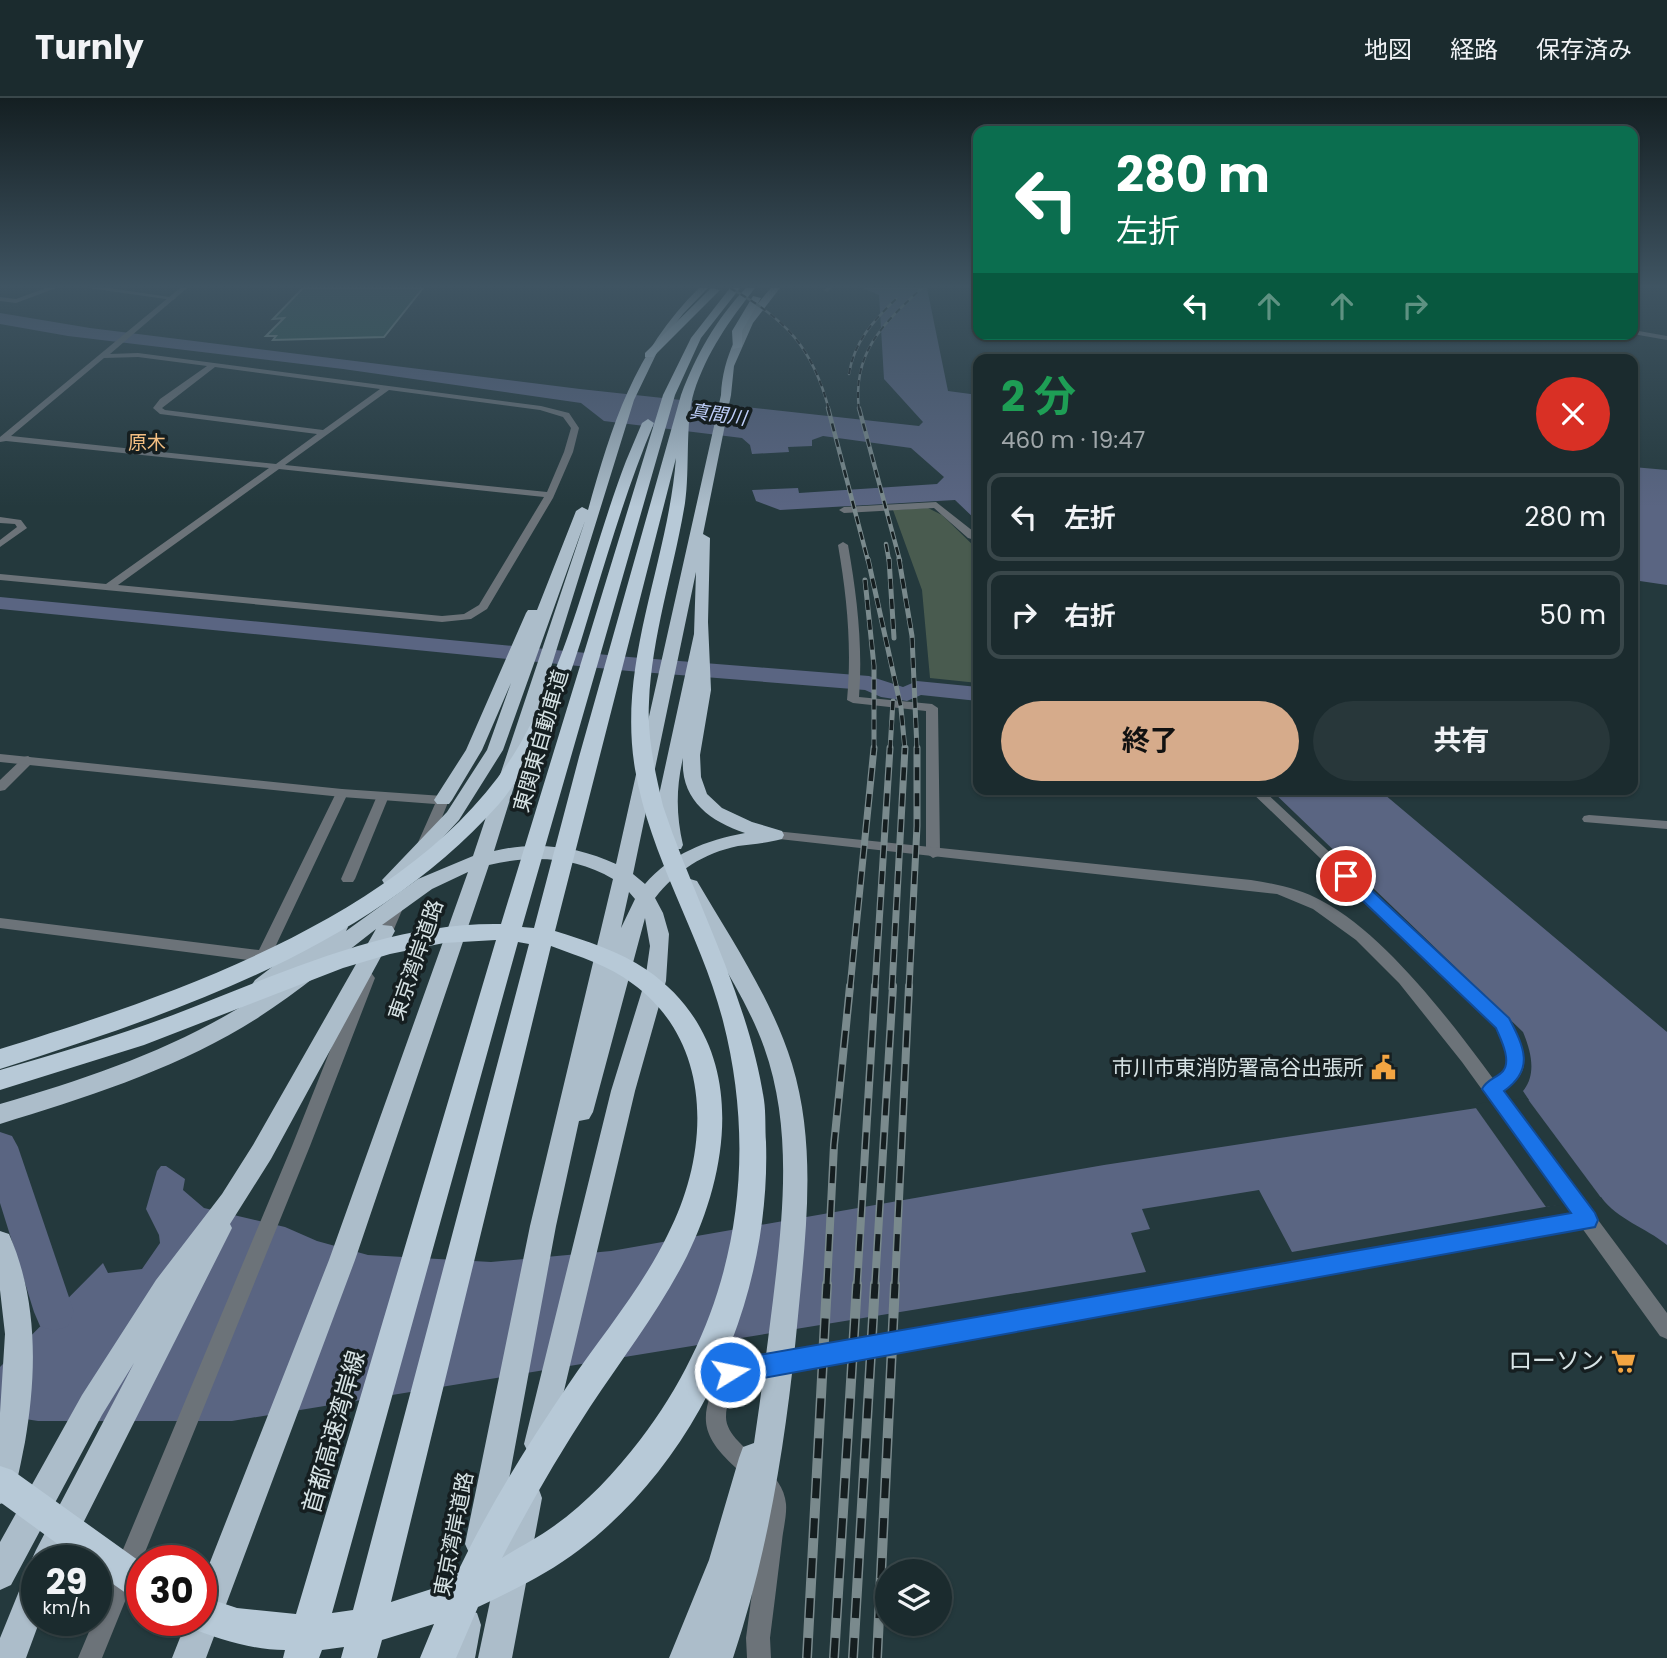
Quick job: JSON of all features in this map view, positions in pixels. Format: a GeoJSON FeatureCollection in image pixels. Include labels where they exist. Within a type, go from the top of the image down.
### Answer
{"type":"FeatureCollection","features":[{"type":"Feature","properties":{"kind":"highway","name":"東京湾岸道路"},"geometry":{"type":"LineString","coordinates":[[188,1658],[264,1467],[361,1206],[520,686],[616,432],[646,361]]}},
{"type":"Feature","properties":{"kind":"highway","name":"東関東自動車道"},"geometry":{"type":"LineString","coordinates":[[427,1223],[560,756],[690,361]]}},
{"type":"Feature","properties":{"kind":"highway","name":"東関東自動車道"},"geometry":{"type":"LineString","coordinates":[[359,1658],[472,1223],[588,757],[685,405],[686,374],[695,361]]}},
{"type":"Feature","properties":{"kind":"highway","name":"東京湾岸道路"},"geometry":{"type":"LineString","coordinates":[[458,1658],[544,1226],[662,702],[734,361]]}},
{"type":"Feature","properties":{"kind":"highway","name":"東京湾岸道路"},"geometry":{"type":"LineString","coordinates":[[731,375],[739,361]]}},
{"type":"Feature","properties":{"kind":"highway"},"geometry":{"type":"LineString","coordinates":[[0,1059],[127,1017],[267,958],[348,915],[386,891],[440,851],[471,822],[513,773],[535,734],[557,684],[631,463],[655,407],[686,374]]}},
{"type":"Feature","properties":{"kind":"highway"},"geometry":{"type":"LineString","coordinates":[[217,1619],[246,1628],[278,1632],[326,1631],[381,1624],[448,1604],[516,1572],[560,1544],[599,1513],[631,1481],[682,1412],[719,1336],[736,1283],[750,1209],[754,1164],[750,1085],[734,1017],[656,823],[642,765],[639,717],[643,661],[676,514],[685,405]]}},
{"type":"Feature","properties":{"kind":"highway"},"geometry":{"type":"LineString","coordinates":[[88,1085],[181,1040],[236,1006],[291,965],[390,883],[453,816],[495,750],[520,686],[559,568],[616,432]]}},
{"type":"Feature","properties":{"kind":"highway"},"geometry":{"type":"LineString","coordinates":[[702,505],[704,568],[691,761],[697,791],[715,810],[733,821],[775,835]]}},
{"type":"Feature","properties":{"kind":"highway"},"geometry":{"type":"LineString","coordinates":[[443,800],[474,750],[520,686]]}},
{"type":"Feature","properties":{"kind":"highway"},"geometry":{"type":"LineString","coordinates":[[696,698],[674,761],[667,791],[667,811],[675,848],[693,891],[758,1008],[782,1067],[796,1159],[790,1271],[775,1402],[748,1553],[716,1658]]}},
{"type":"Feature","properties":{"kind":"highway"},"geometry":{"type":"LineString","coordinates":[[544,1226],[599,1057],[637,914],[648,893],[665,873],[693,854],[733,840],[775,835]]}},
{"type":"Feature","properties":{"kind":"highway"},"geometry":{"type":"LineString","coordinates":[[0,1114],[154,1062],[216,1032],[276,995],[415,890],[438,877],[479,861],[535,852],[571,855],[607,866],[627,878],[649,902],[659,932],[656,977],[625,1084],[559,1356],[512,1567],[495,1658]]}},
{"type":"Feature","properties":{"kind":"highway"},"geometry":{"type":"LineString","coordinates":[[55,1545],[212,1245],[231,1202],[315,1061],[385,931]]}},
{"type":"Feature","properties":{"kind":"highway"},"geometry":{"type":"LineString","coordinates":[[0,1080],[132,1040],[332,963],[391,945],[443,935],[516,933],[570,943],[598,953],[636,973],[656,988],[676,1010],[699,1049],[710,1094],[709,1155],[699,1194],[667,1265],[549,1442],[506,1513],[479,1565],[438,1658]]}},
{"type":"Feature","properties":{"kind":"highway"},"geometry":{"type":"LineString","coordinates":[[0,1574],[54,1470],[130,1342],[201,1238],[231,1202]]}},
{"type":"Feature","properties":{"kind":"highway","name":"首都高速湾岸線"},"geometry":{"type":"LineString","coordinates":[[301,1658],[427,1223]]}},
{"type":"Feature","properties":{"kind":"highway"},"geometry":{"type":"LineString","coordinates":[[0,1243],[12,1272],[18,1302],[20,1339],[15,1417],[0,1489]]}},
{"type":"Feature","properties":{"kind":"highway"},"geometry":{"type":"LineString","coordinates":[[686,1658],[716,1586],[738,1519],[763,1423],[790,1271]]}},
{"type":"Feature","properties":{"kind":"highway"},"geometry":{"type":"LineString","coordinates":[[0,1482],[126,1573]]}},
{"type":"Feature","properties":{"kind":"highway"},"geometry":{"type":"LineString","coordinates":[[9,1658],[21,1627]]}},
{"type":"Feature","properties":{"kind":"street"},"geometry":{"type":"LineString","coordinates":[[2,439],[98,361]]}},
{"type":"Feature","properties":{"kind":"street"},"geometry":{"type":"LineString","coordinates":[[0,577],[458,619],[474,614],[483,607],[558,478],[574,432],[575,424],[566,415],[541,408],[180,361]]}},
{"type":"Feature","properties":{"kind":"street"},"geometry":{"type":"LineString","coordinates":[[213,365],[158,404],[157,408],[163,412],[325,433]]}},
{"type":"Feature","properties":{"kind":"street"},"geometry":{"type":"LineString","coordinates":[[109,587],[387,388]]}},
{"type":"Feature","properties":{"kind":"street"},"geometry":{"type":"LineString","coordinates":[[2,439],[549,495]]}},
{"type":"Feature","properties":{"kind":"street"},"geometry":{"type":"LineString","coordinates":[[844,510],[936,505],[973,537]]}},
{"type":"Feature","properties":{"kind":"street"},"geometry":{"type":"LineString","coordinates":[[0,520],[18,522],[22,528],[0,544]]}},
{"type":"Feature","properties":{"kind":"street"},"geometry":{"type":"LineString","coordinates":[[843,545],[853,598],[853,700],[932,708],[933,853]]}},
{"type":"Feature","properties":{"kind":"street"},"geometry":{"type":"LineString","coordinates":[[0,758],[342,793],[443,800],[385,931],[301,1146],[92,1653]]}},
{"type":"Feature","properties":{"kind":"street"},"geometry":{"type":"LineString","coordinates":[[0,787],[28,761]]}},
{"type":"Feature","properties":{"kind":"street"},"geometry":{"type":"LineString","coordinates":[[0,923],[264,956],[342,793]]}},
{"type":"Feature","properties":{"kind":"street"},"geometry":{"type":"LineString","coordinates":[[1260,795],[1503,1023],[1512,1042],[1516,1064],[1496,1095]]}},
{"type":"Feature","properties":{"kind":"street"},"geometry":{"type":"LineString","coordinates":[[348,879],[383,796]]}},
{"type":"Feature","properties":{"kind":"street"},"geometry":{"type":"LineString","coordinates":[[1589,819],[1667,825]]}},
{"type":"Feature","properties":{"kind":"street"},"geometry":{"type":"LineString","coordinates":[[775,835],[1251,884],[1298,896],[1337,916],[1361,936],[1438,1018],[1667,1329]]}},
{"type":"Feature","properties":{"kind":"street"},"geometry":{"type":"LineString","coordinates":[[759,1658],[758,1639],[775,1503],[766,1480],[719,1435],[716,1405],[730,1372],[1582,1211]]}},
{"type":"Feature","properties":{"kind":"green space"},"geometry":{"type":"Polygon","coordinates":[[[928,508],[942,515],[973,545],[973,682],[930,678],[922,590],[893,510],[928,508]]]}},
{"type":"Feature","properties":{"kind":"water","name":"真間川"},"geometry":{"type":"Polygon","coordinates":[[[275,361],[353,361],[919,426],[923,422],[884,379],[883,361],[942,361],[948,391],[973,394],[973,517],[955,500],[780,510],[756,501],[752,490],[798,488],[799,493],[937,484],[944,477],[911,448],[823,436],[812,440],[812,446],[788,447],[789,452],[752,454],[750,445],[742,438],[604,421],[581,403],[275,361]]]}},
{"type":"Feature","properties":{"kind":"water"},"geometry":{"type":"Polygon","coordinates":[[[1638,467],[1667,470],[1667,585],[1638,581],[1638,467]]]}},
{"type":"Feature","properties":{"kind":"water"},"geometry":{"type":"Polygon","coordinates":[[[1276,795],[1385,795],[1667,1032],[1667,1245],[1615,1212],[1601,1197],[1292,1252],[1259,1190],[1142,1209],[1150,1229],[1131,1233],[1146,1272],[232,1421],[38,1421],[0,1415],[0,1367],[103,1263],[108,1273],[142,1269],[160,1243],[159,1235],[146,1209],[157,1171],[161,1166],[166,1166],[185,1179],[183,1190],[204,1208],[285,1227],[317,1241],[368,1255],[491,1262],[611,1251],[1104,1165],[1529,1100],[1523,1091],[1530,1077],[1531,1062],[1523,1032],[1276,795]]]}},
{"type":"Feature","properties":{"kind":"pier"},"geometry":{"type":"Polygon","coordinates":[[[1527,1098],[1602,1199],[1546,1207],[1473,1104],[1527,1098]]]}},
{"type":"Feature","properties":{"kind":"waterway"},"geometry":{"type":"LineString","coordinates":[[0,603],[629,664],[869,683],[889,692],[907,694],[917,688],[973,694]]}},
{"type":"Feature","properties":{"kind":"waterway"},"geometry":{"type":"LineString","coordinates":[[0,1147],[54,1312]]}},
{"type":"Feature","properties":{"kind":"railway"},"geometry":{"type":"LineString","coordinates":[[810,361],[829,410]]}},
{"type":"Feature","properties":{"kind":"railway"},"geometry":{"type":"LineString","coordinates":[[849,374],[852,361]]}},
{"type":"Feature","properties":{"kind":"railway"},"geometry":{"type":"LineString","coordinates":[[859,410],[858,390],[864,361]]}},
{"type":"Feature","properties":{"kind":"railway"},"geometry":{"type":"LineString","coordinates":[[828,408],[868,561]]}},
{"type":"Feature","properties":{"kind":"railway"},"geometry":{"type":"LineString","coordinates":[[859,408],[900,561]]}},
{"type":"Feature","properties":{"kind":"railway"},"geometry":{"type":"LineString","coordinates":[[886,544],[889,561]]}},
{"type":"Feature","properties":{"kind":"railway"},"geometry":{"type":"LineString","coordinates":[[868,559],[901,708],[905,749]]}},
{"type":"Feature","properties":{"kind":"railway"},"geometry":{"type":"LineString","coordinates":[[889,559],[894,638]]}},
{"type":"Feature","properties":{"kind":"railway"},"geometry":{"type":"LineString","coordinates":[[899,559],[912,636],[917,750]]}},
{"type":"Feature","properties":{"kind":"railway"},"geometry":{"type":"LineString","coordinates":[[865,580],[874,666],[874,748]]}},
{"type":"Feature","properties":{"kind":"railway"},"geometry":{"type":"LineString","coordinates":[[890,750],[893,701]]}},
{"type":"Feature","properties":{"kind":"railway"},"geometry":{"type":"LineString","coordinates":[[850,988],[874,748]]}},
{"type":"Feature","properties":{"kind":"railway"},"geometry":{"type":"LineString","coordinates":[[875,988],[890,748]]}},
{"type":"Feature","properties":{"kind":"railway"},"geometry":{"type":"LineString","coordinates":[[892,988],[905,749]]}},
{"type":"Feature","properties":{"kind":"railway"},"geometry":{"type":"LineString","coordinates":[[909,988],[917,826],[917,750]]}},
{"type":"Feature","properties":{"kind":"railway"},"geometry":{"type":"LineString","coordinates":[[827,1285],[834,1145],[850,986]]}},
{"type":"Feature","properties":{"kind":"railway"},"geometry":{"type":"LineString","coordinates":[[857,1285],[875,986]]}},
{"type":"Feature","properties":{"kind":"railway"},"geometry":{"type":"LineString","coordinates":[[875,1285],[893,986]]}},
{"type":"Feature","properties":{"kind":"railway"},"geometry":{"type":"LineString","coordinates":[[895,1285],[909,986]]}},
{"type":"Feature","properties":{"kind":"railway"},"geometry":{"type":"LineString","coordinates":[[807,1658],[827,1284]]}},
{"type":"Feature","properties":{"kind":"railway"},"geometry":{"type":"LineString","coordinates":[[834,1658],[857,1284]]}},
{"type":"Feature","properties":{"kind":"railway"},"geometry":{"type":"LineString","coordinates":[[853,1658],[875,1284]]}},
{"type":"Feature","properties":{"kind":"railway"},"geometry":{"type":"LineString","coordinates":[[877,1658],[895,1284]]}},
{"type":"Feature","properties":{"kind":"place","name":"市川市東消防署高谷出張所"},"geometry":{"type":"Point","coordinates":[1384,1068]}},
{"type":"Feature","properties":{"kind":"place","name":"ローソン"},"geometry":{"type":"Point","coordinates":[1624,1361]}},
{"type":"Feature","properties":{"kind":"district","name":"原木"},"geometry":{"type":"Point","coordinates":[147,442]}},
{"type":"Feature","properties":{"kind":"route"},"geometry":{"type":"LineString","coordinates":[[730,1372],[1588,1220],[1492,1089],[1510,1076],[1516,1064],[1512,1042],[1503,1023],[1346,876]]}}]}
